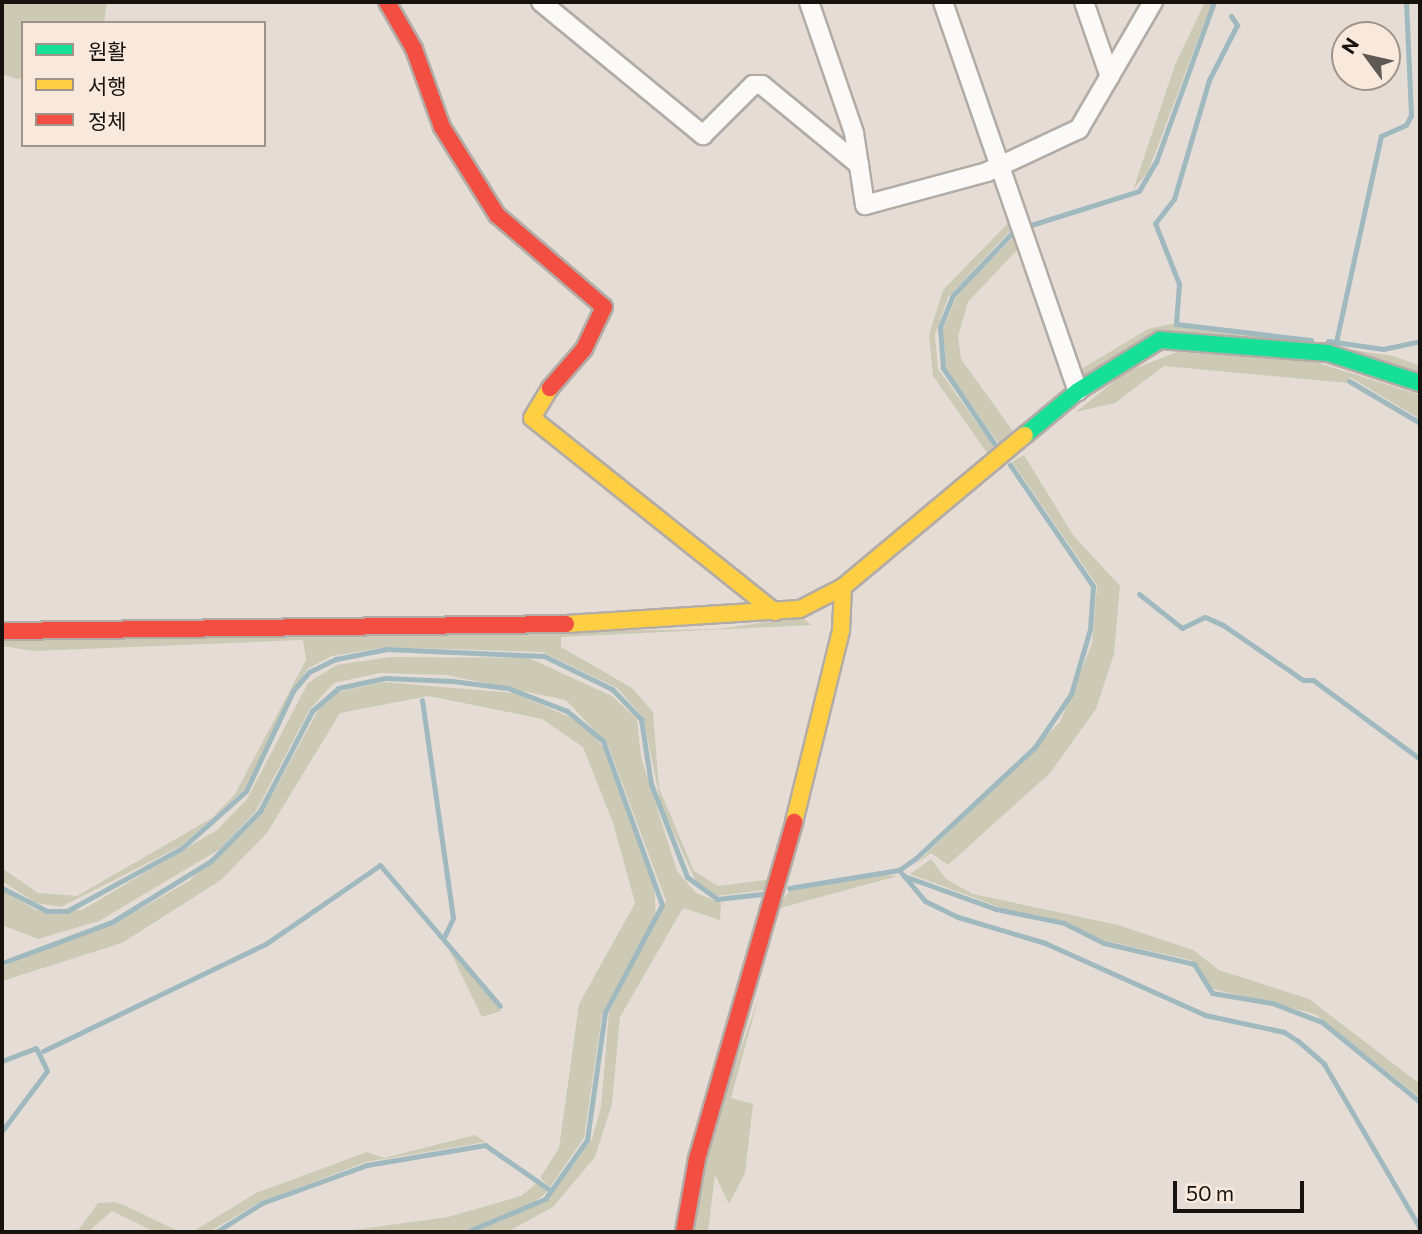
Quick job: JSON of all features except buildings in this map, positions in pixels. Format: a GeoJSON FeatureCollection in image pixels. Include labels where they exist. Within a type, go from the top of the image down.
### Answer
{"type":"FeatureCollection","features":[{"type":"Feature","properties":{"kind":"street"},"geometry":{"type":"LineString","coordinates":[[387,2],[414,49],[442,127],[497,215],[604,307],[584,349],[532,418],[775,612]]}},
{"type":"Feature","properties":{"kind":"street"},"geometry":{"type":"LineString","coordinates":[[541,2],[703,135],[753,85],[762,85],[859,165]]}},
{"type":"Feature","properties":{"kind":"street"},"geometry":{"type":"LineString","coordinates":[[812,2],[859,165],[865,205],[1000,167],[1079,129],[1153,2]]}},
{"type":"Feature","properties":{"kind":"street"},"geometry":{"type":"LineString","coordinates":[[943,2],[1078,391]]}},
{"type":"Feature","properties":{"kind":"street"},"geometry":{"type":"LineString","coordinates":[[1084,2],[1111,77]]}},
{"type":"Feature","properties":{"kind":"street"},"geometry":{"type":"LineString","coordinates":[[2,631],[630,623],[775,612],[822,601],[843,587],[1078,391],[1160,340],[1328,353],[1420,383]]}},
{"type":"Feature","properties":{"kind":"street"},"geometry":{"type":"LineString","coordinates":[[684,1232],[697,1159],[772,912],[841,631],[843,587]]}},
{"type":"Feature","properties":{"kind":"shaded area"},"geometry":{"type":"Polygon","coordinates":[[[2,2],[107,2],[104,21],[21,21],[21,78],[2,74],[2,2]]]}},
{"type":"Feature","properties":{"kind":"shaded area"},"geometry":{"type":"Polygon","coordinates":[[[1205,2],[1212,2],[1148,172],[1133,190],[1175,65],[1205,2]]]}},
{"type":"Feature","properties":{"kind":"shaded area"},"geometry":{"type":"Polygon","coordinates":[[[1011,220],[1012,229],[948,297],[935,335],[938,369],[995,448],[987,453],[933,376],[929,335],[943,290],[1011,220]]]}},
{"type":"Feature","properties":{"kind":"shaded area"},"geometry":{"type":"Polygon","coordinates":[[[1016,235],[1018,249],[968,302],[958,336],[961,359],[1015,434],[999,444],[946,369],[943,329],[958,293],[1016,235]]]}},
{"type":"Feature","properties":{"kind":"shaded area"},"geometry":{"type":"Polygon","coordinates":[[[1171,324],[1394,356],[1420,366],[1420,374],[1169,335],[1084,382],[1078,371],[1148,329],[1171,324]]]}},
{"type":"Feature","properties":{"kind":"shaded area"},"geometry":{"type":"Polygon","coordinates":[[[1177,352],[1309,360],[1420,395],[1420,419],[1350,377],[1347,383],[1164,366],[1115,403],[1076,412],[1126,372],[1177,352]]]}},
{"type":"Feature","properties":{"kind":"shaded area"},"geometry":{"type":"Polygon","coordinates":[[[1024,455],[1073,535],[1120,586],[1114,654],[1096,709],[1050,773],[948,865],[931,853],[915,865],[1060,722],[1092,644],[1097,585],[1012,462],[1024,455]]]}},
{"type":"Feature","properties":{"kind":"shaded area"},"geometry":{"type":"Polygon","coordinates":[[[801,617],[812,625],[561,637],[561,647],[632,688],[653,712],[659,788],[694,871],[718,886],[774,879],[772,889],[717,896],[697,884],[661,805],[643,717],[617,688],[542,652],[386,647],[332,656],[307,669],[244,790],[181,846],[61,907],[36,903],[2,881],[2,868],[38,893],[77,896],[212,818],[235,794],[306,660],[303,640],[34,651],[2,646],[2,639],[718,629],[801,617]]]}},
{"type":"Feature","properties":{"kind":"shaded area"},"geometry":{"type":"Polygon","coordinates":[[[390,657],[529,658],[612,696],[637,719],[641,757],[677,871],[696,893],[721,903],[720,920],[683,908],[620,1017],[612,1104],[595,1157],[553,1207],[507,1232],[474,1232],[547,1201],[592,1139],[601,1107],[609,1012],[666,901],[608,745],[566,700],[446,675],[380,673],[334,683],[310,709],[256,811],[220,849],[99,921],[38,939],[2,925],[2,890],[36,910],[82,910],[217,830],[247,799],[308,683],[336,665],[390,657]]]}},
{"type":"Feature","properties":{"kind":"shaded area"},"geometry":{"type":"Polygon","coordinates":[[[383,682],[514,693],[583,723],[603,747],[654,880],[656,921],[602,1015],[584,1138],[550,1187],[540,1178],[559,1148],[579,1004],[635,903],[613,823],[583,747],[542,719],[429,696],[340,713],[267,833],[221,880],[122,943],[2,981],[2,968],[25,955],[114,924],[189,881],[264,810],[322,703],[337,692],[383,682]]]}},
{"type":"Feature","properties":{"kind":"shaded area"},"geometry":{"type":"Polygon","coordinates":[[[931,859],[946,879],[973,894],[1118,925],[1193,950],[1219,970],[1309,999],[1420,1084],[1420,1098],[1315,1014],[1209,988],[1191,960],[1102,940],[1069,923],[1002,908],[910,874],[931,859]]]}},
{"type":"Feature","properties":{"kind":"shaded area"},"geometry":{"type":"Polygon","coordinates":[[[874,874],[898,876],[776,909],[790,890],[874,874]]]}},
{"type":"Feature","properties":{"kind":"shaded area"},"geometry":{"type":"Polygon","coordinates":[[[444,939],[501,1011],[482,1017],[444,939]]]}},
{"type":"Feature","properties":{"kind":"shaded area"},"geometry":{"type":"Polygon","coordinates":[[[759,996],[731,1098],[753,1104],[745,1173],[729,1204],[715,1175],[708,1232],[688,1232],[704,1156],[759,996]]]}},
{"type":"Feature","properties":{"kind":"shaded area"},"geometry":{"type":"Polygon","coordinates":[[[475,1135],[486,1142],[366,1162],[260,1202],[209,1232],[192,1232],[256,1193],[367,1152],[384,1158],[475,1135]]]}},
{"type":"Feature","properties":{"kind":"shaded area"},"geometry":{"type":"Polygon","coordinates":[[[537,1183],[548,1191],[523,1212],[458,1232],[339,1232],[448,1217],[521,1196],[537,1183]]]}},
{"type":"Feature","properties":{"kind":"shaded area"},"geometry":{"type":"Polygon","coordinates":[[[115,1202],[180,1232],[155,1232],[112,1211],[88,1232],[77,1232],[98,1203],[115,1202]]]}},
{"type":"Feature","properties":{"kind":"waterway"},"geometry":{"type":"LineString","coordinates":[[1028,226],[1139,191],[1156,162],[1214,2]]}},
{"type":"Feature","properties":{"kind":"waterway"},"geometry":{"type":"LineString","coordinates":[[1336,342],[1381,136],[1406,125],[1411,115],[1406,2]]}},
{"type":"Feature","properties":{"kind":"waterway"},"geometry":{"type":"LineString","coordinates":[[1231,16],[1237,25],[1209,80],[1174,199],[1155,223],[1179,284],[1176,324],[1311,340]]}},
{"type":"Feature","properties":{"kind":"waterway"},"geometry":{"type":"LineString","coordinates":[[994,443],[943,368],[940,327],[953,295],[1012,233]]}},
{"type":"Feature","properties":{"kind":"waterway"},"geometry":{"type":"LineString","coordinates":[[1328,341],[1383,349],[1420,341]]}},
{"type":"Feature","properties":{"kind":"waterway"},"geometry":{"type":"LineString","coordinates":[[1349,381],[1420,423]]}},
{"type":"Feature","properties":{"kind":"waterway"},"geometry":{"type":"LineString","coordinates":[[789,888],[899,870],[916,858],[1035,747],[1071,694],[1090,629],[1093,586],[1010,465]]}},
{"type":"Feature","properties":{"kind":"waterway"},"geometry":{"type":"LineString","coordinates":[[1139,594],[1182,628],[1205,617],[1223,625],[1303,680],[1313,680],[1420,759]]}},
{"type":"Feature","properties":{"kind":"waterway"},"geometry":{"type":"LineString","coordinates":[[2,888],[47,911],[67,911],[182,848],[246,791],[293,691],[309,672],[336,659],[387,649],[544,656],[612,689],[641,719],[651,784],[687,877],[717,899],[762,894]]}},
{"type":"Feature","properties":{"kind":"waterway"},"geometry":{"type":"LineString","coordinates":[[2,963],[112,922],[211,861],[260,811],[312,711],[338,688],[385,678],[452,681],[508,688],[567,711],[603,741],[662,905],[605,1012],[587,1140],[545,1199],[466,1232]]}},
{"type":"Feature","properties":{"kind":"waterway"},"geometry":{"type":"LineString","coordinates":[[422,700],[453,918],[444,937]]}},
{"type":"Feature","properties":{"kind":"waterway"},"geometry":{"type":"LineString","coordinates":[[43,1051],[267,943],[380,865],[500,1006]]}},
{"type":"Feature","properties":{"kind":"waterway"},"geometry":{"type":"LineString","coordinates":[[899,870],[925,901],[958,917],[1045,943],[1205,1015],[1284,1032],[1298,1041],[1324,1064],[1420,1228]]}},
{"type":"Feature","properties":{"kind":"waterway"},"geometry":{"type":"LineString","coordinates":[[904,876],[996,909],[1064,923],[1104,943],[1194,964],[1212,993],[1272,1003],[1322,1022],[1420,1102]]}},
{"type":"Feature","properties":{"kind":"waterway"},"geometry":{"type":"LineString","coordinates":[[2,1061],[36,1048],[47,1071],[2,1131]]}},
{"type":"Feature","properties":{"kind":"waterway"},"geometry":{"type":"LineString","coordinates":[[216,1232],[262,1203],[367,1165],[485,1145],[550,1190]]}},
{"type":"Feature","properties":{"kind":"traffic: fast"},"geometry":{"type":"LineString","coordinates":[[1025,435],[1078,391],[1160,340],[1328,353],[1420,383]]}},
{"type":"Feature","properties":{"kind":"traffic: slow"},"geometry":{"type":"LineString","coordinates":[[550,388],[532,418],[775,612]]}},
{"type":"Feature","properties":{"kind":"traffic: slow"},"geometry":{"type":"LineString","coordinates":[[566,624],[800,609],[843,587],[1025,435]]}},
{"type":"Feature","properties":{"kind":"traffic: slow"},"geometry":{"type":"LineString","coordinates":[[794,822],[841,631],[843,587]]}},
{"type":"Feature","properties":{"kind":"traffic: jam"},"geometry":{"type":"LineString","coordinates":[[387,2],[414,49],[442,127],[497,215],[604,307],[584,349],[550,388]]}},
{"type":"Feature","properties":{"kind":"traffic: jam"},"geometry":{"type":"LineString","coordinates":[[2,631],[566,624]]}},
{"type":"Feature","properties":{"kind":"traffic: jam"},"geometry":{"type":"LineString","coordinates":[[684,1232],[697,1159],[794,822]]}}]}
